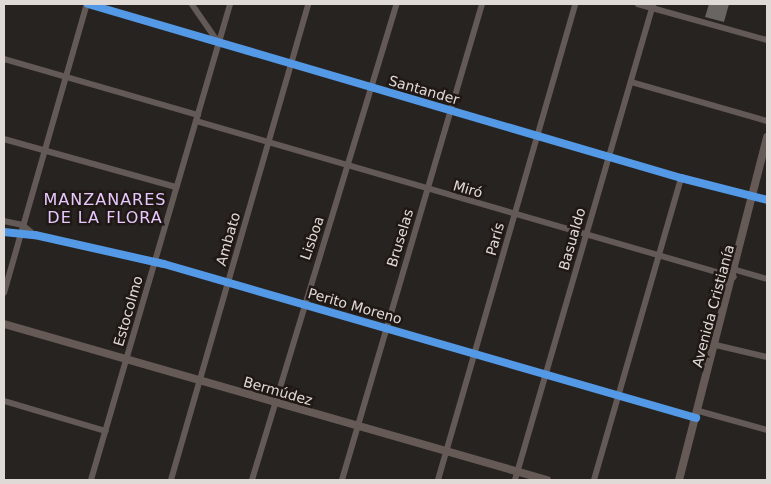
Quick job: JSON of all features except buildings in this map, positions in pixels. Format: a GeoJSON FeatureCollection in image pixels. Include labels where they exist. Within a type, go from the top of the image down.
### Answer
{"type":"FeatureCollection","features":[{"type":"Feature","properties":{"kind":"street","name":"Santander"},"geometry":{"type":"LineString","coordinates":[[87,4],[681,178],[767,200]]}},
{"type":"Feature","properties":{"kind":"street"},"geometry":{"type":"LineString","coordinates":[[4,293],[87,4]]}},
{"type":"Feature","properties":{"kind":"street"},"geometry":{"type":"LineString","coordinates":[[192,4],[219,43]]}},
{"type":"Feature","properties":{"kind":"street","name":"Estocolmo"},"geometry":{"type":"LineString","coordinates":[[91,480],[230,4]]}},
{"type":"Feature","properties":{"kind":"street","name":"Ambato"},"geometry":{"type":"LineString","coordinates":[[171,480],[308,4]]}},
{"type":"Feature","properties":{"kind":"street","name":"Lisboa"},"geometry":{"type":"LineString","coordinates":[[252,480],[303,304],[350,167],[397,4]]}},
{"type":"Feature","properties":{"kind":"street","name":"Bruselas"},"geometry":{"type":"LineString","coordinates":[[342,480],[482,4]]}},
{"type":"Feature","properties":{"kind":"street","name":"París"},"geometry":{"type":"LineString","coordinates":[[438,480],[476,354],[574,4]]}},
{"type":"Feature","properties":{"kind":"street"},"geometry":{"type":"LineString","coordinates":[[638,4],[652,6],[767,40]]}},
{"type":"Feature","properties":{"kind":"street","name":"Basualdo"},"geometry":{"type":"LineString","coordinates":[[515,480],[652,6]]}},
{"type":"Feature","properties":{"kind":"street"},"geometry":{"type":"LineString","coordinates":[[199,37],[205,25]]}},
{"type":"Feature","properties":{"kind":"street","name":"Miró"},"geometry":{"type":"LineString","coordinates":[[4,59],[428,190],[658,256],[735,274],[767,279]]}},
{"type":"Feature","properties":{"kind":"street"},"geometry":{"type":"LineString","coordinates":[[631,82],[767,121]]}},
{"type":"Feature","properties":{"kind":"street","name":"Avenida Cristianía"},"geometry":{"type":"LineString","coordinates":[[679,480],[735,274],[767,137]]}},
{"type":"Feature","properties":{"kind":"street"},"geometry":{"type":"LineString","coordinates":[[4,138],[176,187]]}},
{"type":"Feature","properties":{"kind":"street"},"geometry":{"type":"LineString","coordinates":[[594,480],[681,178]]}},
{"type":"Feature","properties":{"kind":"street","name":"Perito Moreno"},"geometry":{"type":"LineString","coordinates":[[4,221],[23,226],[35,235]]}},
{"type":"Feature","properties":{"kind":"street","name":"Perito Moreno"},"geometry":{"type":"LineString","coordinates":[[4,232],[20,236],[35,235],[155,263],[619,396],[767,430]]}},
{"type":"Feature","properties":{"kind":"street","name":"Bermúdez"},"geometry":{"type":"LineString","coordinates":[[4,324],[546,480]]}},
{"type":"Feature","properties":{"kind":"street"},"geometry":{"type":"LineString","coordinates":[[716,345],[767,357]]}},
{"type":"Feature","properties":{"kind":"street"},"geometry":{"type":"LineString","coordinates":[[4,401],[106,431]]}},
{"type":"Feature","properties":{"kind":"cycle path"},"geometry":{"type":"LineString","coordinates":[[88,4],[681,178],[767,200]]}},
{"type":"Feature","properties":{"kind":"cycle path"},"geometry":{"type":"LineString","coordinates":[[4,232],[35,235],[164,264],[696,418]]}},
{"type":"Feature","properties":{"kind":"district","name":"MANZANARES DE LA FLORA"},"geometry":{"type":"Point","coordinates":[105,209]}}]}
